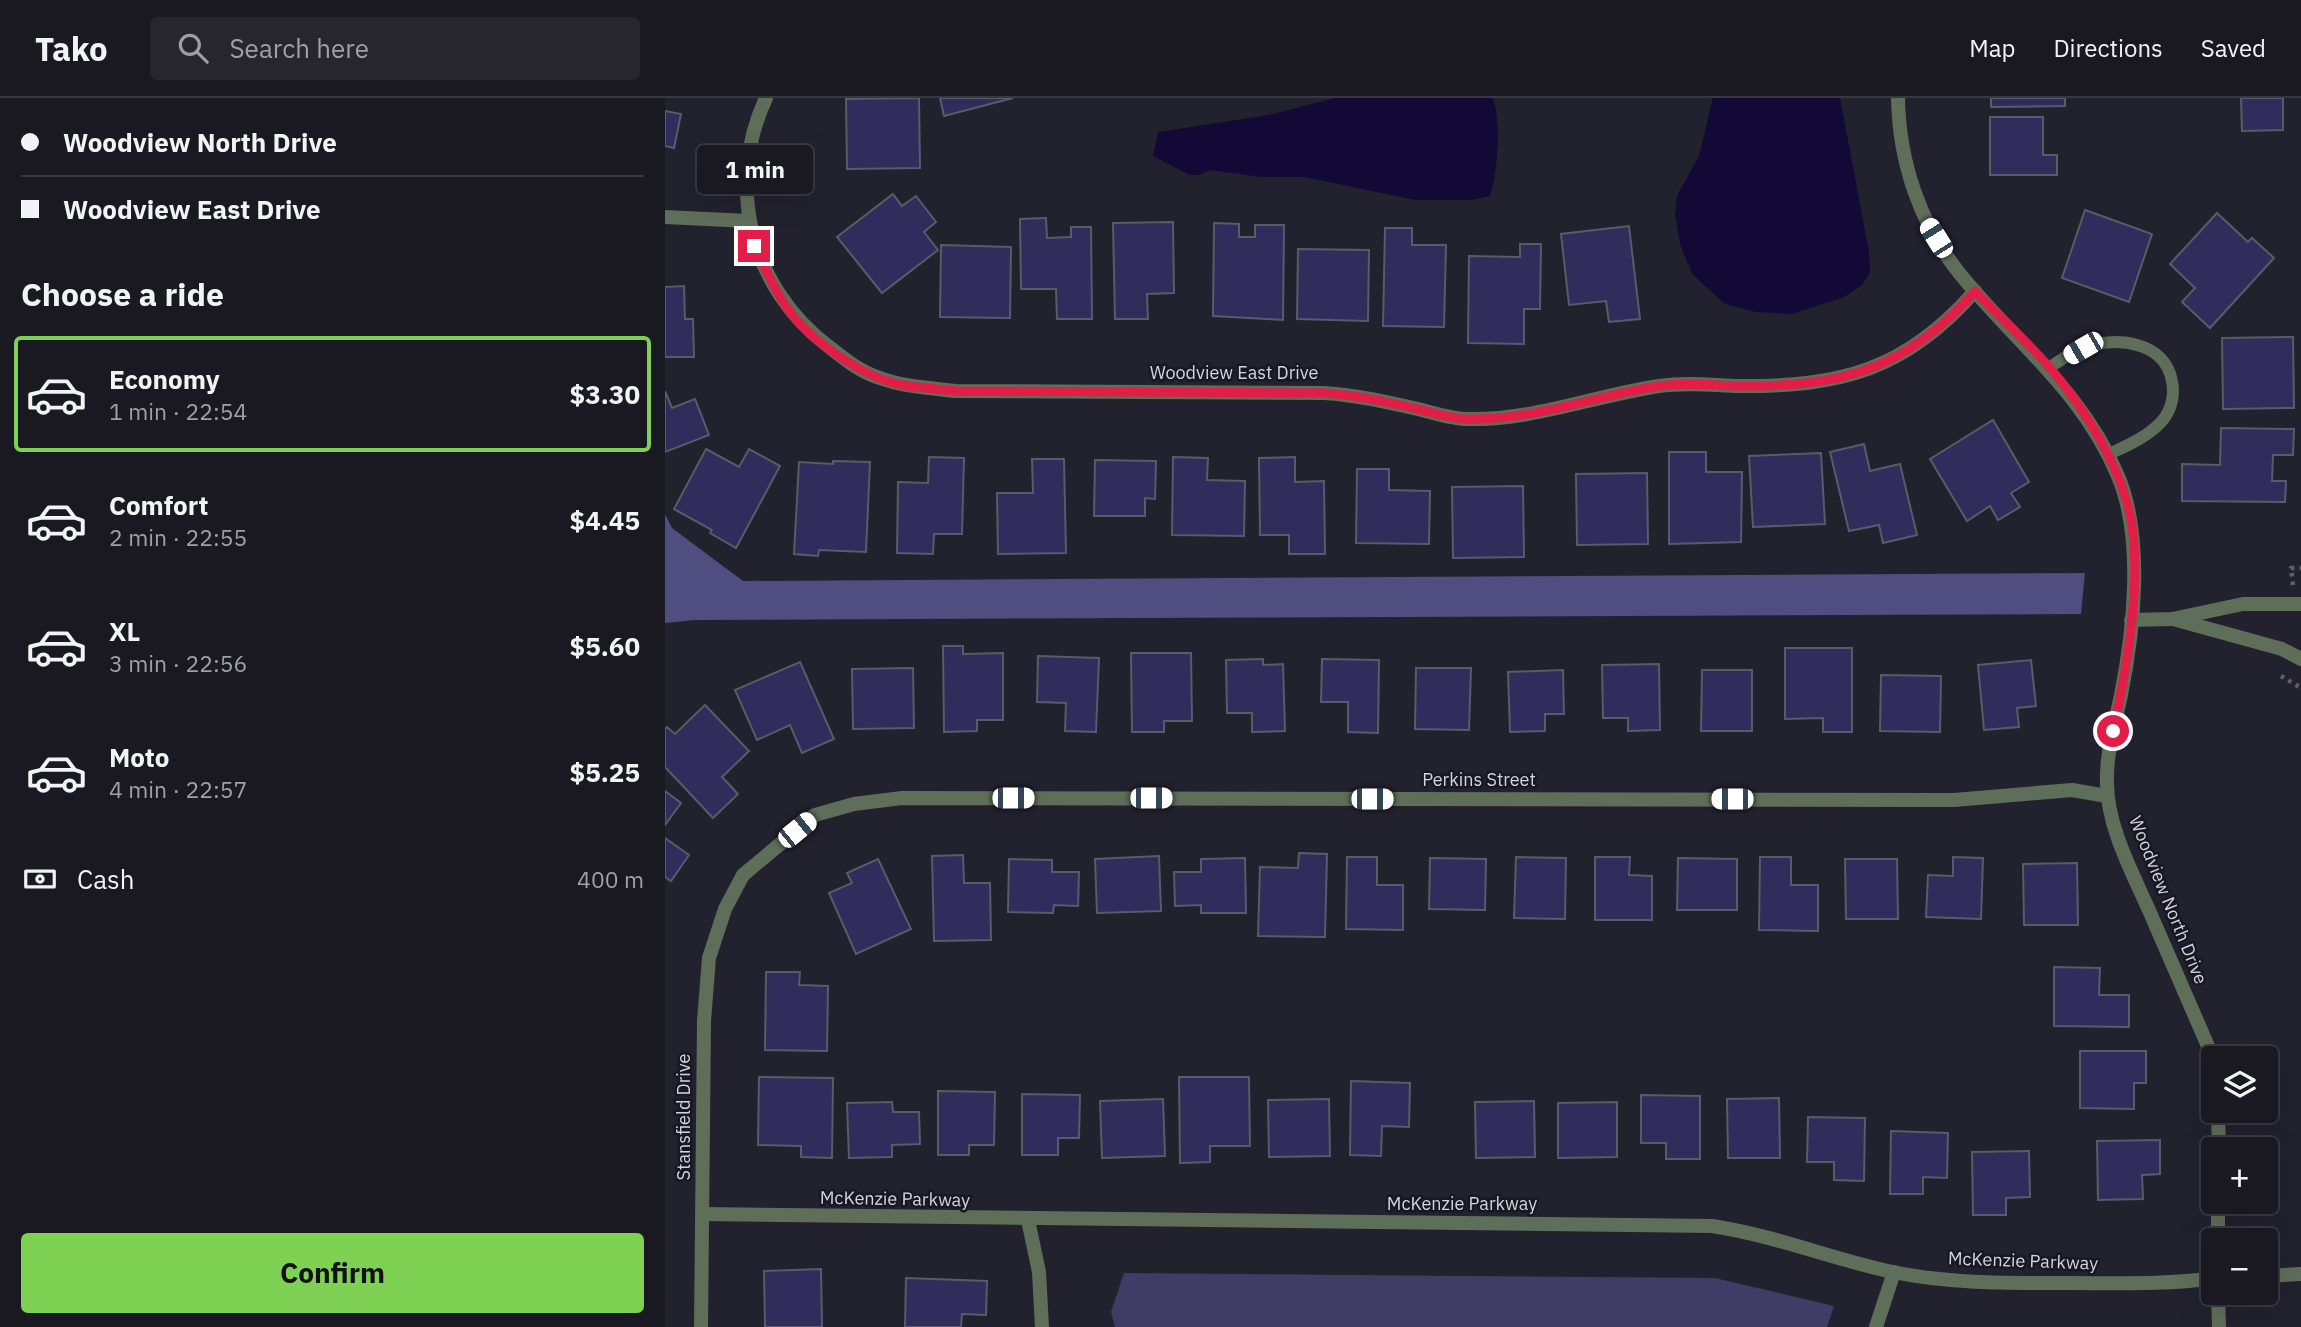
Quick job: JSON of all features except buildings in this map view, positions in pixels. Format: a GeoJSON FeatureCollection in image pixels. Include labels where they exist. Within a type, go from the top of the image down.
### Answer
{"type":"FeatureCollection","features":[{"type":"Feature","properties":{"kind":"street","name":"Woodview East Drive"},"geometry":{"type":"LineString","coordinates":[[765,98],[750,151],[746,178],[748,221],[754,246],[771,283],[789,311],[817,339],[849,363],[875,377],[901,385],[956,391],[1324,393],[1353,395],[1461,419],[1498,419],[1538,414],[1658,386],[1800,385],[1838,380],[1870,370],[1899,356],[1954,316],[1975,291]]}},
{"type":"Feature","properties":{"kind":"street","name":"Woodview North Drive"},"geometry":{"type":"LineString","coordinates":[[1898,98],[1903,155],[1925,220],[1959,272],[2074,399],[2119,476],[2130,513],[2134,549],[2131,620],[2122,693],[2109,751],[2107,796],[2125,854],[2208,1046]]}},
{"type":"Feature","properties":{"kind":"street"},"geometry":{"type":"LineString","coordinates":[[665,218],[748,221]]}},
{"type":"Feature","properties":{"kind":"street"},"geometry":{"type":"LineString","coordinates":[[2131,620],[2172,619],[2243,604],[2301,604]]}},
{"type":"Feature","properties":{"kind":"street"},"geometry":{"type":"LineString","coordinates":[[2172,619],[2282,649],[2301,659]]}},
{"type":"Feature","properties":{"kind":"street","name":"Perkins Street"},"geometry":{"type":"LineString","coordinates":[[725,909],[743,875],[815,815],[854,804],[902,798],[1954,800],[2072,790],[2107,796]]}},
{"type":"Feature","properties":{"kind":"street","name":"Stansfield Drive"},"geometry":{"type":"LineString","coordinates":[[701,1327],[704,1021],[709,958],[725,909]]}},
{"type":"Feature","properties":{"kind":"street","name":"McKenzie Parkway"},"geometry":{"type":"LineString","coordinates":[[703,1214],[1028,1220],[1712,1226],[1762,1234],[1894,1272],[1977,1282],[2174,1284],[2201,1280]]}},
{"type":"Feature","properties":{"kind":"street"},"geometry":{"type":"LineString","coordinates":[[1028,1220],[1039,1272],[1042,1327]]}},
{"type":"Feature","properties":{"kind":"street"},"geometry":{"type":"LineString","coordinates":[[1876,1327],[1894,1272]]}},
{"type":"Feature","properties":{"kind":"street"},"geometry":{"type":"LineString","coordinates":[[2278,1275],[2301,1274]]}},
{"type":"Feature","properties":{"kind":"street"},"geometry":{"type":"LineString","coordinates":[[2219,1305],[2220,1327]]}},
{"type":"Feature","properties":{"kind":"lane"},"geometry":{"type":"LineString","coordinates":[[2048,368],[2083,348],[2113,342],[2147,347],[2159,356],[2170,370],[2172,404],[2163,420],[2137,440],[2107,455]]}},
{"type":"Feature","properties":{"kind":"path"},"geometry":{"type":"LineString","coordinates":[[2293,586],[2291,568],[2301,568]]}},
{"type":"Feature","properties":{"kind":"path"},"geometry":{"type":"LineString","coordinates":[[2273,672],[2301,688]]}},
{"type":"Feature","properties":{"kind":"shaded area"},"geometry":{"type":"Polygon","coordinates":[[[1335,98],[1493,98],[1497,120],[1497,147],[1490,196],[1471,200],[1415,200],[1305,177],[1261,177],[1210,170],[1199,175],[1190,175],[1153,156],[1158,132],[1269,115],[1335,98]]]}},
{"type":"Feature","properties":{"kind":"shaded area"},"geometry":{"type":"Polygon","coordinates":[[[1713,98],[1840,98],[1869,252],[1870,272],[1862,285],[1844,297],[1792,314],[1756,312],[1725,304],[1692,273],[1681,247],[1675,215],[1677,196],[1699,156],[1713,98]]]}},
{"type":"Feature","properties":{"kind":"shaded area"},"geometry":{"type":"Polygon","coordinates":[[[665,514],[672,528],[743,581],[2085,573],[2081,614],[695,620],[665,623],[665,514]]]}},
{"type":"Feature","properties":{"kind":"shaded area"},"geometry":{"type":"Polygon","coordinates":[[[1124,1273],[1715,1278],[1834,1306],[1827,1327],[1115,1327],[1111,1312],[1124,1273]]]}},
{"type":"Feature","properties":{"kind":"route"},"geometry":{"type":"LineString","coordinates":[[754,246],[771,283],[789,311],[817,339],[849,363],[875,377],[901,385],[956,391],[1324,393],[1353,395],[1461,419],[1498,419],[1538,414],[1658,386],[1689,383],[1738,386],[1800,385],[1838,380],[1870,370],[1899,356],[1954,316],[1975,291],[2068,390],[2092,426],[2119,476],[2130,513],[2134,549],[2131,620],[2122,693],[2113,731]]}}]}
